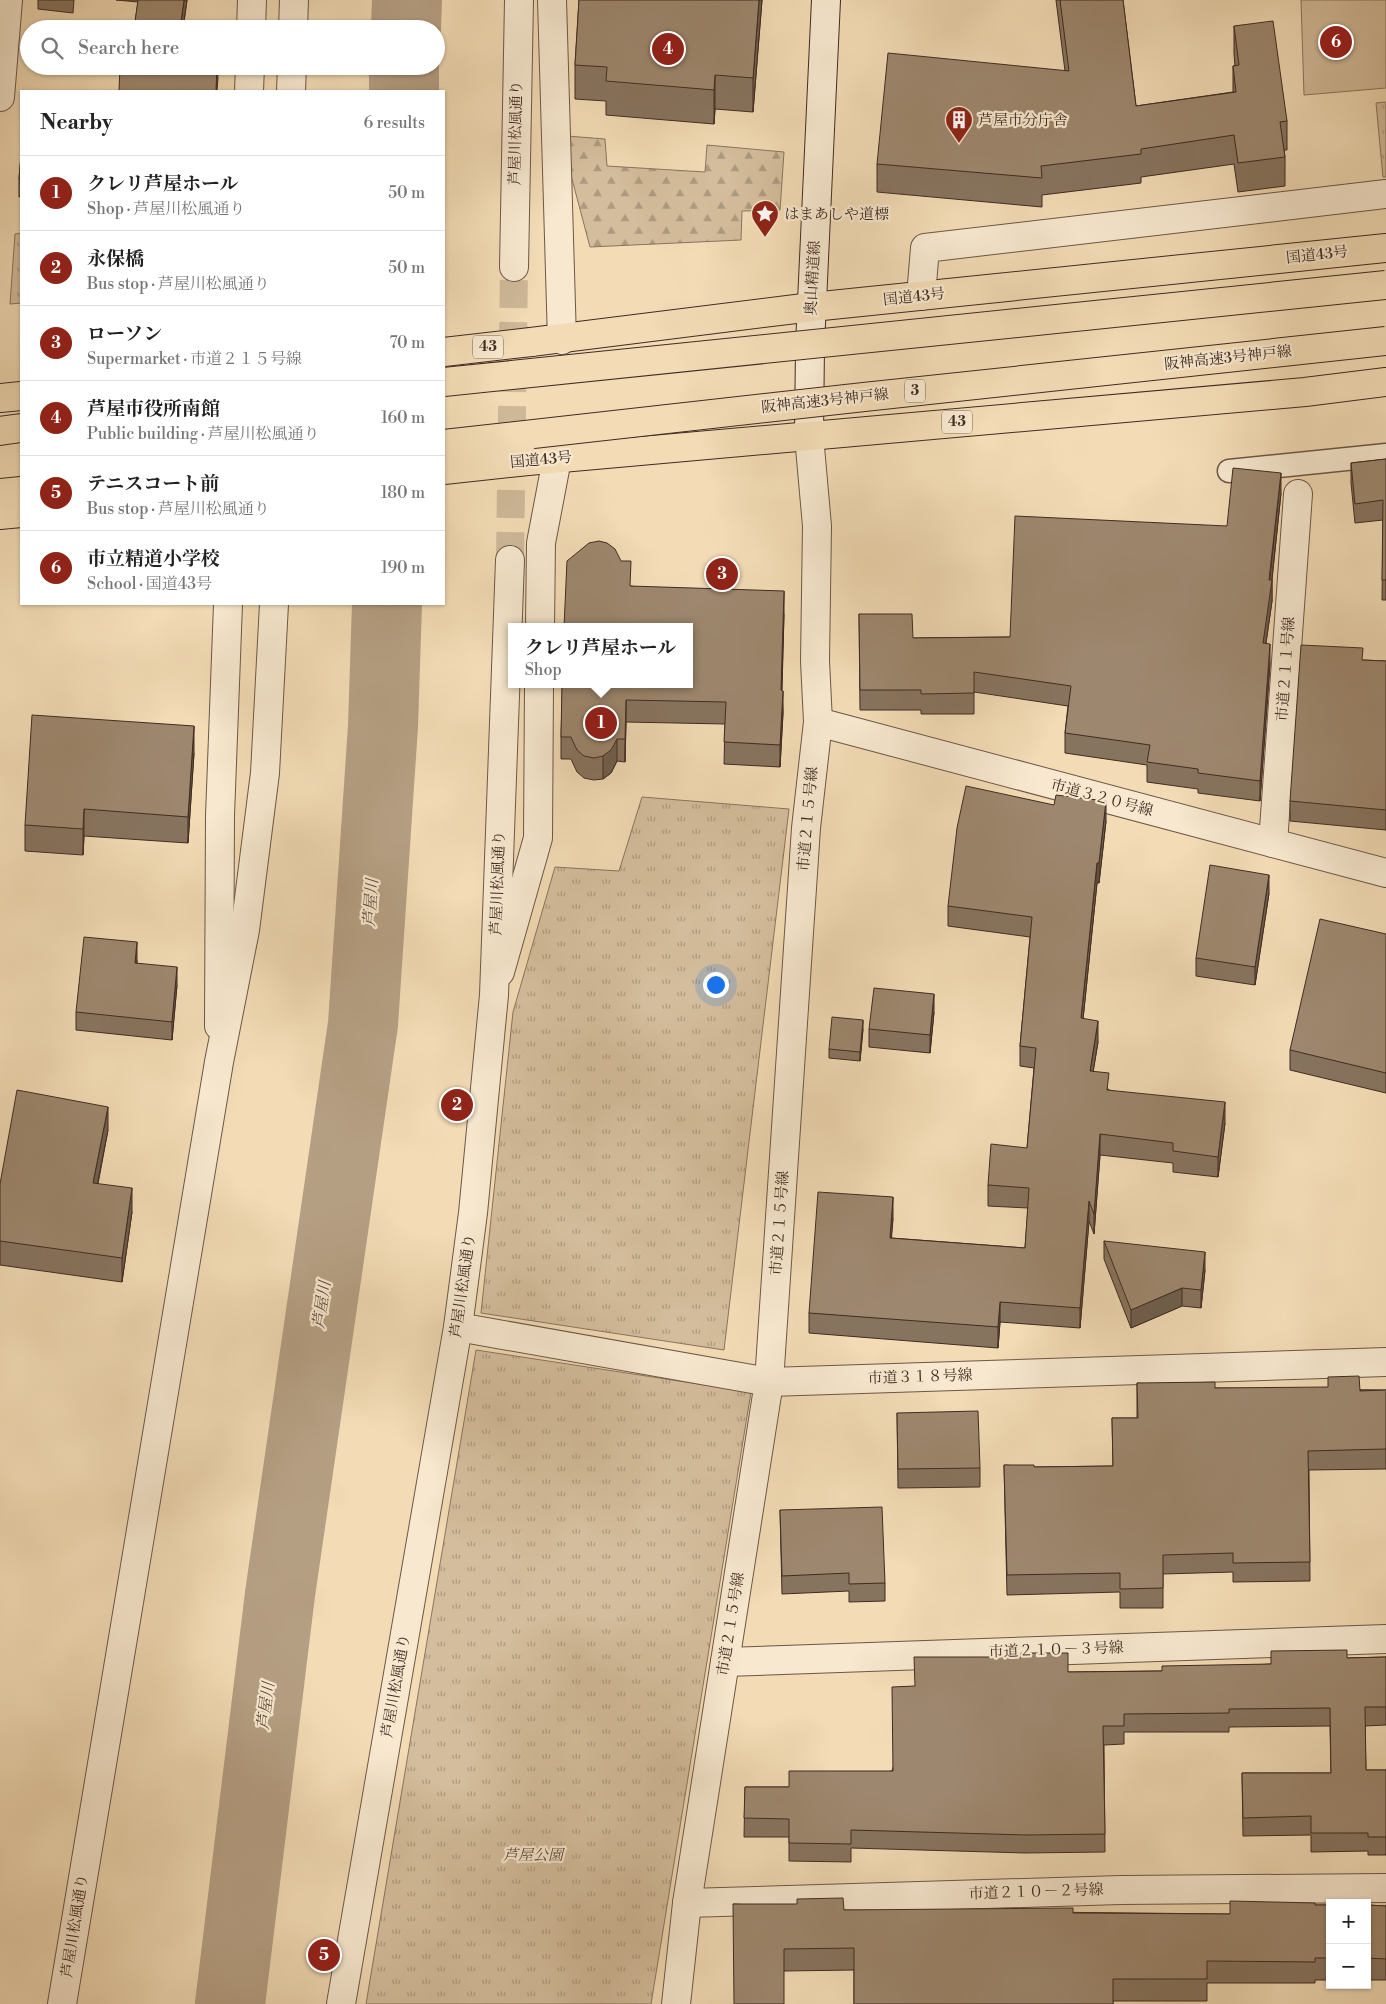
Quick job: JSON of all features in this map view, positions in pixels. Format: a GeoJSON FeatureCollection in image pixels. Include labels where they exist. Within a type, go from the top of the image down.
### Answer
{"type":"FeatureCollection","features":[{"type":"Feature","properties":{"kind":"highway","name":"国道43号"},"geometry":{"type":"LineString","coordinates":[[445,352],[562,340],[812,307],[1386,248]]}},
{"type":"Feature","properties":{"kind":"highway"},"geometry":{"type":"LineString","coordinates":[[445,382],[1386,286]]}},
{"type":"Feature","properties":{"kind":"highway","name":"阪神高速3号神戸線"},"geometry":{"type":"LineString","coordinates":[[445,444],[864,396],[1386,341]]}},
{"type":"Feature","properties":{"kind":"highway","name":"国道43号"},"geometry":{"type":"LineString","coordinates":[[445,470],[1305,392],[1386,382]]}},
{"type":"Feature","properties":{"kind":"highway"},"geometry":{"type":"LineString","coordinates":[[0,398],[20,396]]}},
{"type":"Feature","properties":{"kind":"highway"},"geometry":{"type":"LineString","coordinates":[[0,431],[20,428]]}},
{"type":"Feature","properties":{"kind":"highway"},"geometry":{"type":"LineString","coordinates":[[0,493],[20,491]]}},
{"type":"Feature","properties":{"kind":"highway"},"geometry":{"type":"LineString","coordinates":[[0,515],[20,513]]}},
{"type":"Feature","properties":{"kind":"street"},"geometry":{"type":"LineString","coordinates":[[0,97],[8,0]]}},
{"type":"Feature","properties":{"kind":"street"},"geometry":{"type":"LineString","coordinates":[[252,0],[252,20]]}},
{"type":"Feature","properties":{"kind":"street"},"geometry":{"type":"LineString","coordinates":[[293,20],[294,0]]}},
{"type":"Feature","properties":{"kind":"street","name":"芦屋川松風通り"},"geometry":{"type":"LineString","coordinates":[[514,266],[519,0]]}},
{"type":"Feature","properties":{"kind":"street"},"geometry":{"type":"LineString","coordinates":[[552,0],[562,340]]}},
{"type":"Feature","properties":{"kind":"street","name":"奥山精道線"},"geometry":{"type":"LineString","coordinates":[[809,436],[812,307],[826,0]]}},
{"type":"Feature","properties":{"kind":"street"},"geometry":{"type":"LineString","coordinates":[[249,90],[250,75]]}},
{"type":"Feature","properties":{"kind":"street"},"geometry":{"type":"LineString","coordinates":[[291,90],[292,75]]}},
{"type":"Feature","properties":{"kind":"street"},"geometry":{"type":"LineString","coordinates":[[921,296],[925,248],[1386,194]]}},
{"type":"Feature","properties":{"kind":"street","name":"市道２１５号線"},"geometry":{"type":"LineString","coordinates":[[676,2004],[687,1903],[769,1382],[806,828],[818,722],[815,661],[817,526],[809,436]]}},
{"type":"Feature","properties":{"kind":"street"},"geometry":{"type":"LineString","coordinates":[[540,623],[541,543],[557,459]]}},
{"type":"Feature","properties":{"kind":"street","name":"市道２１１号線"},"geometry":{"type":"LineString","coordinates":[[1273,843],[1298,494]]}},
{"type":"Feature","properties":{"kind":"street","name":"芦屋川松風通り"},"geometry":{"type":"LineString","coordinates":[[341,2004],[458,1327],[473,1213],[494,995],[510,560]]}},
{"type":"Feature","properties":{"kind":"street"},"geometry":{"type":"LineString","coordinates":[[219,1062],[220,816],[228,605]]}},
{"type":"Feature","properties":{"kind":"street","name":"芦屋川松風通り"},"geometry":{"type":"LineString","coordinates":[[62,2004],[219,1062],[245,930],[265,773],[274,605]]}},
{"type":"Feature","properties":{"kind":"street"},"geometry":{"type":"LineString","coordinates":[[494,995],[538,838],[540,688]]}},
{"type":"Feature","properties":{"kind":"street","name":"市道３２０号線"},"geometry":{"type":"LineString","coordinates":[[818,722],[1386,873]]}},
{"type":"Feature","properties":{"kind":"street","name":"市道３１８号線"},"geometry":{"type":"LineString","coordinates":[[458,1327],[769,1382],[1386,1362]]}},
{"type":"Feature","properties":{"kind":"street","name":"市道２１０－３号線"},"geometry":{"type":"LineString","coordinates":[[725,1662],[1386,1638]]}},
{"type":"Feature","properties":{"kind":"street","name":"市道２１０－２号線"},"geometry":{"type":"LineString","coordinates":[[687,1903],[1121,1890],[1386,1888]]}},
{"type":"Feature","properties":{"kind":"lane"},"geometry":{"type":"LineString","coordinates":[[1229,471],[1386,455]]}},
{"type":"Feature","properties":{"kind":"green space"},"geometry":{"type":"Polygon","coordinates":[[[1301,0],[1386,0],[1386,88],[1304,95],[1301,0]]]}},
{"type":"Feature","properties":{"kind":"green space"},"geometry":{"type":"Polygon","coordinates":[[[1386,102],[1386,177],[1383,177],[1376,103],[1386,102]]]}},
{"type":"Feature","properties":{"kind":"green space"},"geometry":{"type":"Polygon","coordinates":[[[567,136],[605,139],[607,166],[705,172],[707,145],[784,152],[780,210],[742,211],[741,240],[590,247],[568,164],[567,136]]]}},
{"type":"Feature","properties":{"kind":"green space"},"geometry":{"type":"Polygon","coordinates":[[[20,233],[20,303],[10,304],[15,234],[20,233]]]}},
{"type":"Feature","properties":{"kind":"green space"},"geometry":{"type":"Polygon","coordinates":[[[642,797],[789,809],[724,1350],[481,1313],[513,1012],[555,867],[619,871],[642,797]]]}},
{"type":"Feature","properties":{"kind":"green space","name":"芦屋公園"},"geometry":{"type":"Polygon","coordinates":[[[476,1350],[751,1392],[651,2004],[366,2004],[476,1350]]]}},
{"type":"Feature","properties":{"kind":"building"},"geometry":{"type":"Polygon","coordinates":[[[138,0],[184,0],[181,20],[135,20],[138,0]]]}},
{"type":"Feature","properties":{"kind":"building"},"geometry":{"type":"Polygon","coordinates":[[[579,0],[759,0],[753,78],[715,75],[714,90],[606,81],[607,67],[575,65],[579,0]]]}},
{"type":"Feature","properties":{"kind":"building"},"geometry":{"type":"Polygon","coordinates":[[[1060,0],[1123,0],[1136,106],[1236,92],[1233,66],[1239,65],[1234,26],[1273,21],[1287,121],[1280,122],[1285,157],[1238,163],[1234,135],[1141,149],[1141,154],[1041,166],[1042,178],[877,164],[888,53],[1069,71],[1060,0]]]}},
{"type":"Feature","properties":{"kind":"building"},"geometry":{"type":"Polygon","coordinates":[[[120,75],[217,75],[216,90],[119,90],[120,75]]]}},
{"type":"Feature","properties":{"kind":"building"},"geometry":{"type":"Polygon","coordinates":[[[1386,459],[1386,580],[1382,580],[1383,500],[1355,504],[1351,463],[1386,459]]]}},
{"type":"Feature","properties":{"kind":"building"},"geometry":{"type":"Polygon","coordinates":[[[1233,468],[1281,473],[1269,580],[1272,580],[1263,643],[1270,644],[1260,781],[1198,773],[1198,769],[1147,762],[1150,745],[1065,733],[1071,686],[974,672],[974,693],[921,694],[921,690],[860,690],[859,614],[912,614],[913,638],[1010,637],[1015,516],[1227,526],[1233,468]]]}},
{"type":"Feature","properties":{"kind":"building"},"geometry":{"type":"Polygon","coordinates":[[[599,541],[607,543],[615,549],[621,561],[631,561],[630,586],[784,591],[781,690],[783,691],[780,745],[724,742],[726,702],[626,700],[625,739],[617,739],[611,750],[603,756],[594,758],[584,756],[577,750],[571,737],[561,737],[562,688],[693,688],[693,623],[564,623],[567,561],[589,543],[599,541]]]}},
{"type":"Feature","properties":{"kind":"building"},"geometry":{"type":"Polygon","coordinates":[[[1301,645],[1363,648],[1362,660],[1386,661],[1386,810],[1290,801],[1301,645]]]}},
{"type":"Feature","properties":{"kind":"building"},"geometry":{"type":"Polygon","coordinates":[[[32,715],[194,726],[188,817],[84,809],[83,829],[25,825],[32,715]]]}},
{"type":"Feature","properties":{"kind":"building"},"geometry":{"type":"Polygon","coordinates":[[[966,786],[1054,805],[1056,795],[1106,801],[1099,863],[1097,863],[1081,1018],[1098,1021],[1090,1071],[1109,1073],[1107,1090],[1225,1102],[1218,1157],[1173,1151],[1173,1143],[1100,1134],[1094,1214],[1089,1201],[1080,1308],[1000,1302],[998,1327],[809,1313],[818,1192],[893,1197],[890,1238],[1025,1248],[1029,1188],[988,1185],[991,1144],[1027,1148],[1036,1048],[1020,1046],[1032,917],[948,906],[957,828],[966,786]]]}},
{"type":"Feature","properties":{"kind":"building"},"geometry":{"type":"Polygon","coordinates":[[[1210,865],[1269,875],[1255,967],[1196,958],[1210,865]]]}},
{"type":"Feature","properties":{"kind":"building"},"geometry":{"type":"Polygon","coordinates":[[[1320,919],[1386,934],[1386,1073],[1290,1050],[1320,919]]]}},
{"type":"Feature","properties":{"kind":"building"},"geometry":{"type":"Polygon","coordinates":[[[84,937],[137,942],[135,963],[177,967],[172,1022],[76,1012],[84,937]]]}},
{"type":"Feature","properties":{"kind":"building"},"geometry":{"type":"Polygon","coordinates":[[[874,988],[934,994],[930,1035],[869,1029],[874,988]]]}},
{"type":"Feature","properties":{"kind":"building"},"geometry":{"type":"Polygon","coordinates":[[[832,1017],[863,1020],[860,1052],[829,1049],[832,1017]]]}},
{"type":"Feature","properties":{"kind":"building"},"geometry":{"type":"Polygon","coordinates":[[[17,1090],[108,1107],[93,1183],[132,1188],[122,1258],[0,1241],[0,1184],[17,1090]]]}},
{"type":"Feature","properties":{"kind":"building"},"geometry":{"type":"Polygon","coordinates":[[[1104,1241],[1205,1252],[1201,1290],[1182,1288],[1131,1310],[1104,1241]]]}},
{"type":"Feature","properties":{"kind":"building"},"geometry":{"type":"Polygon","coordinates":[[[1359,1376],[1360,1391],[1386,1390],[1386,1449],[1308,1451],[1310,1562],[1233,1563],[1233,1553],[1163,1555],[1163,1588],[1120,1589],[1120,1573],[1007,1575],[1004,1465],[1034,1465],[1034,1467],[1113,1466],[1112,1418],[1138,1418],[1137,1383],[1215,1382],[1215,1388],[1328,1387],[1328,1377],[1359,1376]]]}},
{"type":"Feature","properties":{"kind":"building"},"geometry":{"type":"Polygon","coordinates":[[[978,1411],[980,1468],[898,1469],[897,1413],[978,1411]]]}},
{"type":"Feature","properties":{"kind":"building"},"geometry":{"type":"Polygon","coordinates":[[[882,1507],[885,1583],[849,1584],[849,1573],[782,1576],[780,1510],[882,1507]]]}},
{"type":"Feature","properties":{"kind":"building"},"geometry":{"type":"Polygon","coordinates":[[[1347,1650],[1347,1658],[1386,1657],[1386,1707],[1365,1707],[1366,1770],[1386,1770],[1386,1837],[1368,1837],[1368,1833],[1311,1833],[1311,1816],[1243,1818],[1242,1773],[1331,1773],[1330,1708],[1229,1709],[1229,1713],[1124,1714],[1124,1726],[1103,1726],[1105,1834],[1025,1835],[851,1830],[851,1844],[789,1843],[789,1819],[744,1818],[745,1787],[789,1787],[789,1771],[893,1771],[892,1687],[915,1686],[914,1657],[1021,1657],[1021,1653],[1068,1653],[1068,1672],[1162,1671],[1162,1666],[1271,1664],[1271,1651],[1347,1650]]]}},
{"type":"Feature","properties":{"kind":"building"},"geometry":{"type":"Polygon","coordinates":[[[843,1898],[844,1910],[1073,1908],[1073,1913],[1230,1914],[1230,1901],[1315,1903],[1315,1905],[1326,1905],[1326,1958],[1315,1958],[1315,1962],[1207,1961],[1207,1979],[1113,1979],[1113,2004],[854,2004],[854,1948],[784,1949],[784,2004],[734,2004],[733,1904],[797,1904],[797,1899],[843,1898]]]}},
{"type":"Feature","properties":{"kind":"building"},"geometry":{"type":"Polygon","coordinates":[[[1371,1905],[1386,1906],[1386,1959],[1371,1958],[1371,1905]]]}},
{"type":"Feature","properties":{"kind":"waterway","name":"芦屋川"},"geometry":{"type":"LineString","coordinates":[[406,20],[407,0]]}},
{"type":"Feature","properties":{"kind":"waterway","name":"芦屋川"},"geometry":{"type":"LineString","coordinates":[[404,75],[404,90]]}},
{"type":"Feature","properties":{"kind":"waterway","name":"芦屋川"},"geometry":{"type":"LineString","coordinates":[[230,2004],[280,1594],[363,1024],[383,726],[387,605]]}},
{"type":"Feature","properties":{"kind":"tunnel"},"geometry":{"type":"LineString","coordinates":[[510,560],[514,267]]}},
{"type":"Feature","properties":{"kind":"place","name":"市立精道小学校"},"geometry":{"type":"Point","coordinates":[1336,42]}},
{"type":"Feature","properties":{"kind":"place","name":"芦屋市役所南館"},"geometry":{"type":"Point","coordinates":[668,49]}},
{"type":"Feature","properties":{"kind":"place","name":"芦屋市分庁舎"},"geometry":{"type":"Point","coordinates":[959,144]}},
{"type":"Feature","properties":{"kind":"place","name":"はまあしや道標"},"geometry":{"type":"Point","coordinates":[765,238]}},
{"type":"Feature","properties":{"kind":"place","name":"ローソン"},"geometry":{"type":"Point","coordinates":[722,574]}},
{"type":"Feature","properties":{"kind":"place","name":"クレリ芦屋ホール"},"geometry":{"type":"Point","coordinates":[601,723]}},
{"type":"Feature","properties":{"kind":"place","name":"永保橋"},"geometry":{"type":"Point","coordinates":[457,1105]}},
{"type":"Feature","properties":{"kind":"place","name":"テニスコート前"},"geometry":{"type":"Point","coordinates":[324,1955]}}]}
